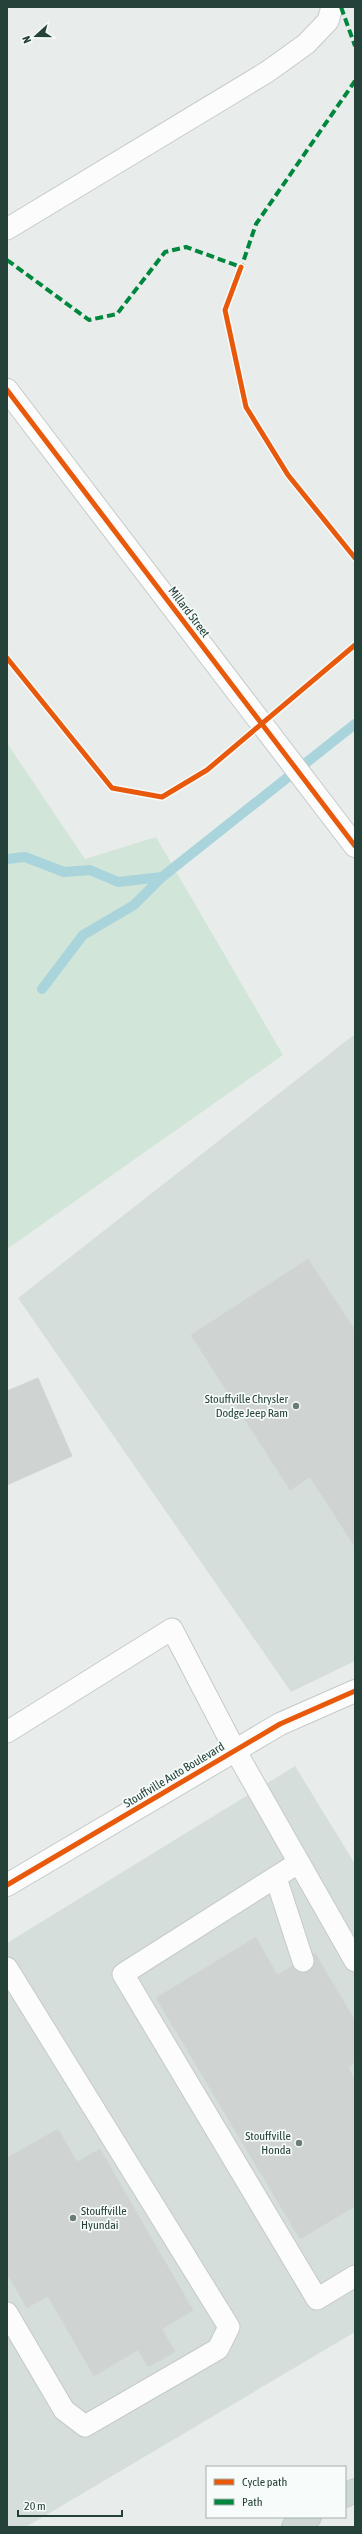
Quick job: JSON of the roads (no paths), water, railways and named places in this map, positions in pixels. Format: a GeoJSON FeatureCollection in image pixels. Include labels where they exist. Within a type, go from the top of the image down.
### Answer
{"type":"FeatureCollection","features":[{"type":"Feature","properties":{"kind":"main road"},"geometry":{"type":"LineString","coordinates":[[346,2495],[355,2490]]}},
{"type":"Feature","properties":{"kind":"main road"},"geometry":{"type":"LineString","coordinates":[[293,2527],[308,2518]]}},
{"type":"Feature","properties":{"kind":"street","name":"Millard Street"},"geometry":{"type":"LineString","coordinates":[[7,390],[355,846]]}},
{"type":"Feature","properties":{"kind":"street","name":"Stouffville Auto Boulevard"},"geometry":{"type":"LineString","coordinates":[[7,1885],[280,1724],[355,1691]]}},
{"type":"Feature","properties":{"kind":"lane"},"geometry":{"type":"LineString","coordinates":[[7,229],[267,72],[306,44],[328,22],[332,7]]}},
{"type":"Feature","properties":{"kind":"lane"},"geometry":{"type":"LineString","coordinates":[[7,1732],[172,1629],[235,1750],[355,1961]]}},
{"type":"Feature","properties":{"kind":"lane"},"geometry":{"type":"LineString","coordinates":[[298,1863],[123,1974],[317,2299],[355,2276]]}},
{"type":"Feature","properties":{"kind":"lane"},"geometry":{"type":"LineString","coordinates":[[276,1878],[303,1961]]}},
{"type":"Feature","properties":{"kind":"lane"},"geometry":{"type":"LineString","coordinates":[[7,1968],[14,1996],[229,2327],[218,2349],[85,2426],[64,2410],[7,2313]]}},
{"type":"Feature","properties":{"kind":"waterway"},"geometry":{"type":"LineString","coordinates":[[42,989],[83,935],[134,905],[162,877],[355,724]]}},
{"type":"Feature","properties":{"kind":"waterway"},"geometry":{"type":"LineString","coordinates":[[7,859],[25,857],[64,872],[90,870],[118,882],[162,877]]}},
{"type":"Feature","properties":{"kind":"place","name":"Stouffville Chrysler Dodge Jeep Ram"},"geometry":{"type":"Point","coordinates":[296,1406]}},
{"type":"Feature","properties":{"kind":"place","name":"Stouffville Honda"},"geometry":{"type":"Point","coordinates":[299,2143]}},
{"type":"Feature","properties":{"kind":"place","name":"Stouffville Hyundai"},"geometry":{"type":"Point","coordinates":[73,2218]}}]}
